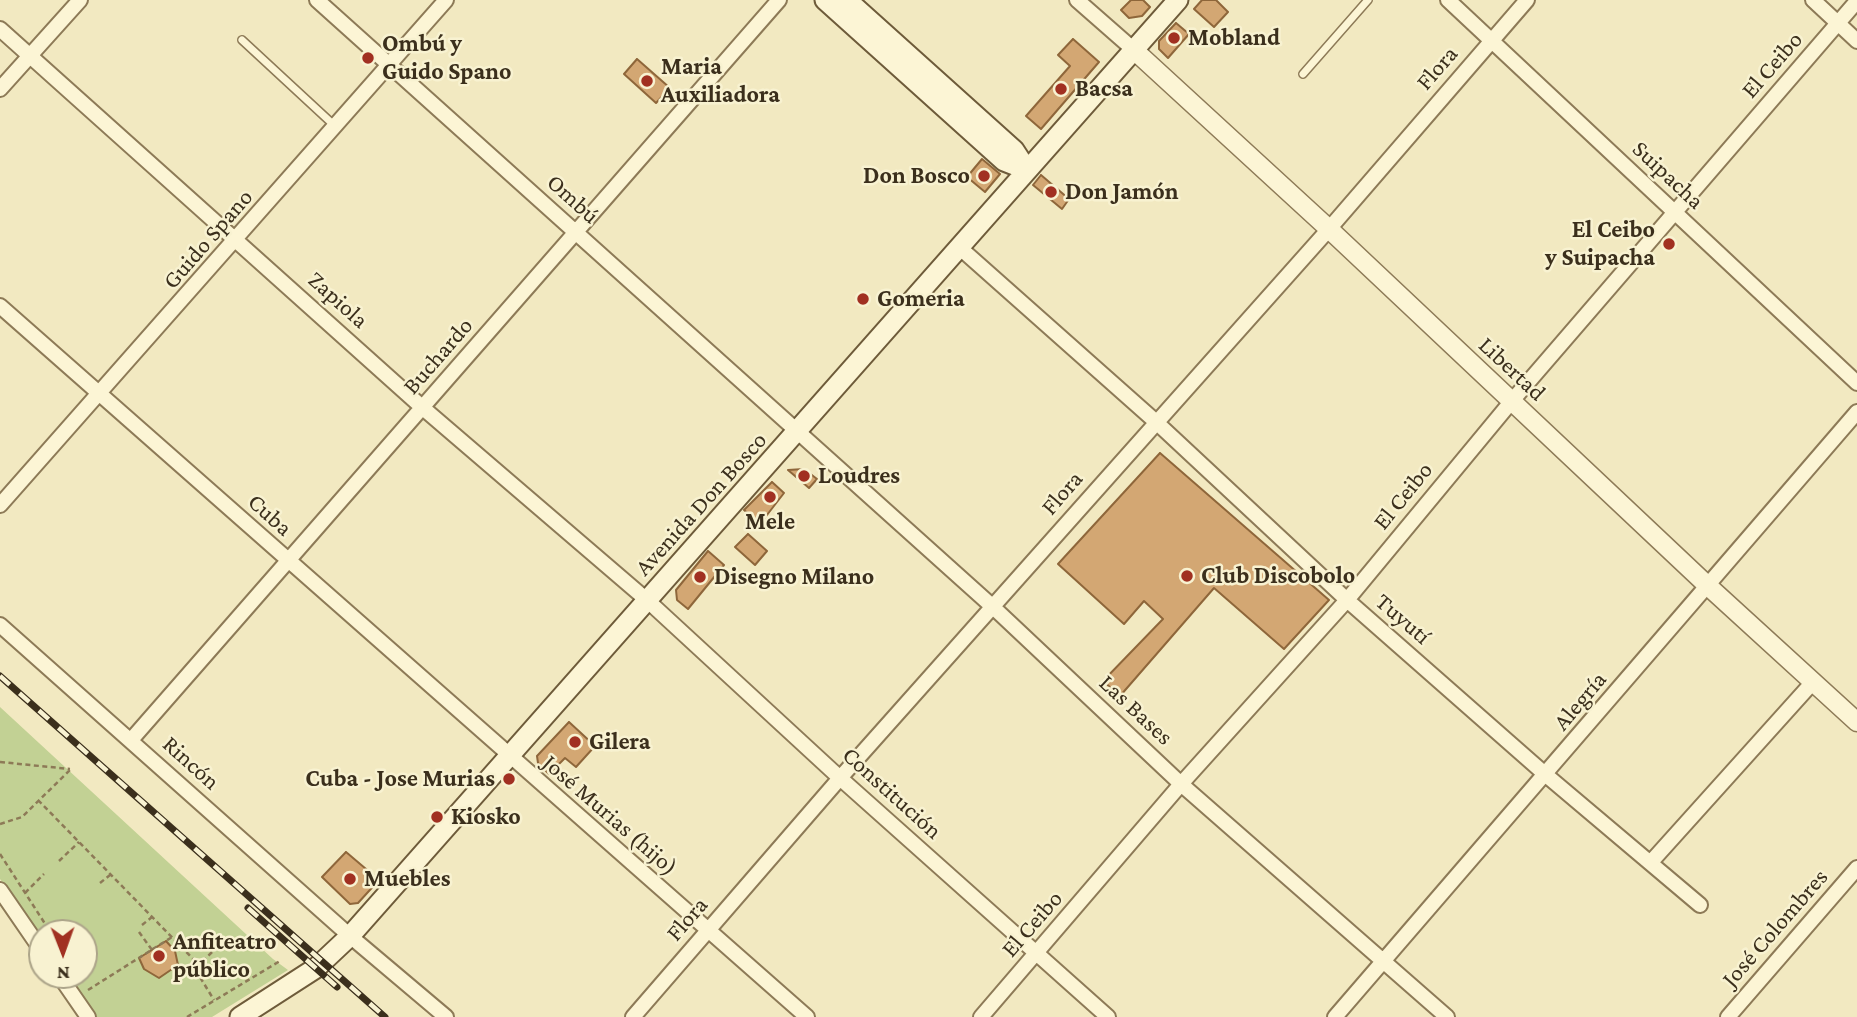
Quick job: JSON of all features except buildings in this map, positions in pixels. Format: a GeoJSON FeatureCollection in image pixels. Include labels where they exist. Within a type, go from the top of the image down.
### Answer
{"type":"FeatureCollection","features":[{"type":"Feature","properties":{"kind":"main road"},"geometry":{"type":"LineString","coordinates":[[825,0],[1004,161],[1027,170]]}},
{"type":"Feature","properties":{"kind":"main road"},"geometry":{"type":"LineString","coordinates":[[847,0],[1014,150],[1027,170]]}},
{"type":"Feature","properties":{"kind":"main road","name":"Avenida Don Bosco"},"geometry":{"type":"LineString","coordinates":[[240,1017],[265,1010],[350,936],[798,433],[1178,0]]}},
{"type":"Feature","properties":{"kind":"street"},"geometry":{"type":"LineString","coordinates":[[0,89],[80,0]]}},
{"type":"Feature","properties":{"kind":"street","name":"Ombú"},"geometry":{"type":"LineString","coordinates":[[317,0],[798,433]]}},
{"type":"Feature","properties":{"kind":"street","name":"Guido Spano"},"geometry":{"type":"LineString","coordinates":[[0,505],[237,240],[446,0]]}},
{"type":"Feature","properties":{"kind":"street","name":"Buchardo"},"geometry":{"type":"LineString","coordinates":[[131,740],[779,0]]}},
{"type":"Feature","properties":{"kind":"street"},"geometry":{"type":"LineString","coordinates":[[1077,0],[1134,50]]}},
{"type":"Feature","properties":{"kind":"street","name":"Suipacha"},"geometry":{"type":"LineString","coordinates":[[1448,0],[1857,383]]}},
{"type":"Feature","properties":{"kind":"street","name":"Flora"},"geometry":{"type":"LineString","coordinates":[[633,1017],[1155,421],[1329,229],[1527,0]]}},
{"type":"Feature","properties":{"kind":"street"},"geometry":{"type":"LineString","coordinates":[[1813,0],[1857,41]]}},
{"type":"Feature","properties":{"kind":"street","name":"El Ceibo"},"geometry":{"type":"LineString","coordinates":[[981,1017],[1181,784],[1347,600],[1511,401],[1857,1]]}},
{"type":"Feature","properties":{"kind":"street","name":"Zapiola"},"geometry":{"type":"LineString","coordinates":[[0,29],[424,408],[648,601]]}},
{"type":"Feature","properties":{"kind":"street","name":"Libertad"},"geometry":{"type":"LineString","coordinates":[[1134,50],[1329,229],[1707,586],[1857,722]]}},
{"type":"Feature","properties":{"kind":"street","name":"Tuyutí"},"geometry":{"type":"LineString","coordinates":[[959,247],[1155,421],[1347,600],[1546,775],[1700,905]]}},
{"type":"Feature","properties":{"kind":"street","name":"Cuba"},"geometry":{"type":"LineString","coordinates":[[0,306],[509,757]]}},
{"type":"Feature","properties":{"kind":"street","name":"Alegría"},"geometry":{"type":"LineString","coordinates":[[1335,1017],[1857,412]]}},
{"type":"Feature","properties":{"kind":"street","name":"Las Bases"},"geometry":{"type":"LineString","coordinates":[[798,433],[993,607],[1181,784],[1447,1017]]}},
{"type":"Feature","properties":{"kind":"street","name":"Constitución"},"geometry":{"type":"LineString","coordinates":[[648,601],[840,778],[1108,1017]]}},
{"type":"Feature","properties":{"kind":"street","name":"Rincón"},"geometry":{"type":"LineString","coordinates":[[0,625],[350,936],[446,1017]]}},
{"type":"Feature","properties":{"kind":"street"},"geometry":{"type":"LineString","coordinates":[[1651,862],[1813,682]]}},
{"type":"Feature","properties":{"kind":"street","name":"José Murias (hijo)"},"geometry":{"type":"LineString","coordinates":[[509,757],[807,1017]]}},
{"type":"Feature","properties":{"kind":"street","name":"José Colombres"},"geometry":{"type":"LineString","coordinates":[[1728,1017],[1857,868]]}},
{"type":"Feature","properties":{"kind":"street"},"geometry":{"type":"LineString","coordinates":[[0,890],[28,931]]}},
{"type":"Feature","properties":{"kind":"street"},"geometry":{"type":"LineString","coordinates":[[69,989],[88,1017]]}},
{"type":"Feature","properties":{"kind":"lane"},"geometry":{"type":"LineString","coordinates":[[1303,74],[1367,0]]}},
{"type":"Feature","properties":{"kind":"lane"},"geometry":{"type":"LineString","coordinates":[[242,40],[336,127]]}},
{"type":"Feature","properties":{"kind":"path"},"geometry":{"type":"LineString","coordinates":[[0,762],[71,769],[22,817],[0,824]]}},
{"type":"Feature","properties":{"kind":"path"},"geometry":{"type":"LineString","coordinates":[[38,800],[199,965]]}},
{"type":"Feature","properties":{"kind":"path"},"geometry":{"type":"LineString","coordinates":[[59,860],[79,842]]}},
{"type":"Feature","properties":{"kind":"path"},"geometry":{"type":"LineString","coordinates":[[0,854],[42,919]]}},
{"type":"Feature","properties":{"kind":"path"},"geometry":{"type":"LineString","coordinates":[[25,893],[44,874]]}},
{"type":"Feature","properties":{"kind":"path"},"geometry":{"type":"LineString","coordinates":[[100,883],[110,874]]}},
{"type":"Feature","properties":{"kind":"path"},"geometry":{"type":"LineString","coordinates":[[142,925],[152,916]]}},
{"type":"Feature","properties":{"kind":"path"},"geometry":{"type":"LineString","coordinates":[[139,932],[152,950]]}},
{"type":"Feature","properties":{"kind":"path"},"geometry":{"type":"LineString","coordinates":[[88,990],[172,937]]}},
{"type":"Feature","properties":{"kind":"path"},"geometry":{"type":"LineString","coordinates":[[212,952],[195,969],[215,1000]]}},
{"type":"Feature","properties":{"kind":"path"},"geometry":{"type":"LineString","coordinates":[[187,1017],[280,961]]}},
{"type":"Feature","properties":{"kind":"green space"},"geometry":{"type":"Polygon","coordinates":[[[0,707],[288,970],[212,1017],[95,1017],[76,989],[98,989],[98,919],[28,920],[0,879],[0,707]]]}},
{"type":"Feature","properties":{"kind":"railway"},"geometry":{"type":"LineString","coordinates":[[0,676],[385,1017]]}},
{"type":"Feature","properties":{"kind":"railway"},"geometry":{"type":"LineString","coordinates":[[248,908],[337,987]]}},
{"type":"Feature","properties":{"kind":"place","name":"Mobland"},"geometry":{"type":"Point","coordinates":[1174,38]}},
{"type":"Feature","properties":{"kind":"place","name":"Ombú y Guido Spano"},"geometry":{"type":"Point","coordinates":[368,58]}},
{"type":"Feature","properties":{"kind":"place","name":"Maria Auxiliadora"},"geometry":{"type":"Point","coordinates":[647,81]}},
{"type":"Feature","properties":{"kind":"place","name":"Bacsa"},"geometry":{"type":"Point","coordinates":[1061,89]}},
{"type":"Feature","properties":{"kind":"place","name":"Don Bosco"},"geometry":{"type":"Point","coordinates":[984,176]}},
{"type":"Feature","properties":{"kind":"place","name":"Don Jamón"},"geometry":{"type":"Point","coordinates":[1051,192]}},
{"type":"Feature","properties":{"kind":"place","name":"El Ceibo y Suipacha"},"geometry":{"type":"Point","coordinates":[1669,244]}},
{"type":"Feature","properties":{"kind":"place","name":"Gomeria"},"geometry":{"type":"Point","coordinates":[863,299]}},
{"type":"Feature","properties":{"kind":"place","name":"Loudres"},"geometry":{"type":"Point","coordinates":[804,476]}},
{"type":"Feature","properties":{"kind":"place","name":"Mele"},"geometry":{"type":"Point","coordinates":[770,497]}},
{"type":"Feature","properties":{"kind":"place","name":"Club Discobolo"},"geometry":{"type":"Point","coordinates":[1187,576]}},
{"type":"Feature","properties":{"kind":"place","name":"Disegno Milano"},"geometry":{"type":"Point","coordinates":[700,577]}},
{"type":"Feature","properties":{"kind":"place","name":"Gilera"},"geometry":{"type":"Point","coordinates":[575,742]}},
{"type":"Feature","properties":{"kind":"place","name":"Cuba - Jose Murias"},"geometry":{"type":"Point","coordinates":[509,779]}},
{"type":"Feature","properties":{"kind":"place","name":"Kiosko"},"geometry":{"type":"Point","coordinates":[437,817]}},
{"type":"Feature","properties":{"kind":"place","name":"Muebles"},"geometry":{"type":"Point","coordinates":[350,879]}},
{"type":"Feature","properties":{"kind":"place","name":"Anfiteatro público"},"geometry":{"type":"Point","coordinates":[159,956]}}]}
